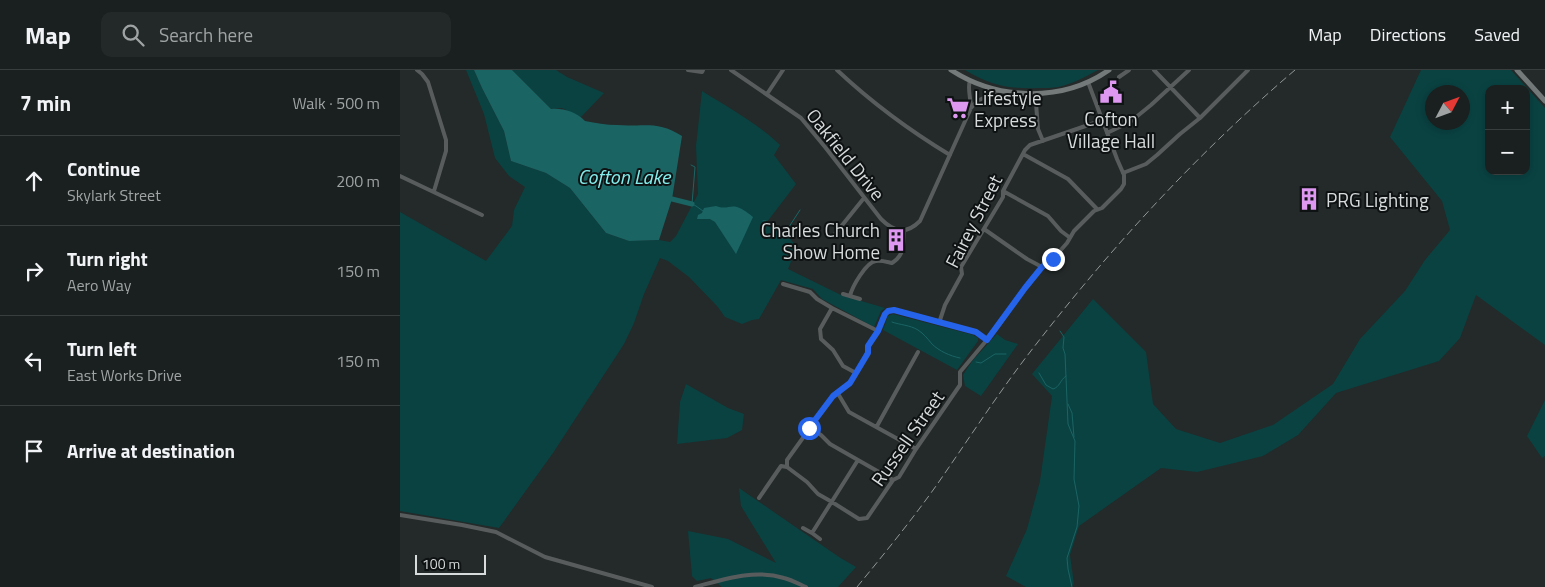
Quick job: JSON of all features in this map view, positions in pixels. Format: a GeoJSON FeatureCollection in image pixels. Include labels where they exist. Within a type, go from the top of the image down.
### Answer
{"type":"FeatureCollection","features":[{"type":"Feature","properties":{"kind":"main road"},"geometry":{"type":"LineString","coordinates":[[951,70],[970,81],[999,91],[1033,94],[1059,91],[1088,82],[1109,70]]}},
{"type":"Feature","properties":{"kind":"main road"},"geometry":{"type":"LineString","coordinates":[[1517,70],[1545,101]]}},
{"type":"Feature","properties":{"kind":"street"},"geometry":{"type":"LineString","coordinates":[[417,70],[428,82],[446,140],[446,151],[434,191]]}},
{"type":"Feature","properties":{"kind":"street"},"geometry":{"type":"LineString","coordinates":[[688,70],[702,71]]}},
{"type":"Feature","properties":{"kind":"street","name":"Oakfield Drive"},"geometry":{"type":"LineString","coordinates":[[731,70],[801,118],[888,226],[896,230],[904,230]]}},
{"type":"Feature","properties":{"kind":"street"},"geometry":{"type":"LineString","coordinates":[[767,94],[783,70]]}},
{"type":"Feature","properties":{"kind":"street"},"geometry":{"type":"LineString","coordinates":[[837,70],[900,122],[926,141],[950,155]]}},
{"type":"Feature","properties":{"kind":"street"},"geometry":{"type":"LineString","coordinates":[[1119,77],[1129,70]]}},
{"type":"Feature","properties":{"kind":"street"},"geometry":{"type":"LineString","coordinates":[[1154,70],[1200,118]]}},
{"type":"Feature","properties":{"kind":"street"},"geometry":{"type":"LineString","coordinates":[[1107,133],[1126,125],[1189,70]]}},
{"type":"Feature","properties":{"kind":"street"},"geometry":{"type":"LineString","coordinates":[[1088,82],[1123,173],[1146,164],[1158,156],[1180,134],[1200,118],[1248,70]]}},
{"type":"Feature","properties":{"kind":"street"},"geometry":{"type":"LineString","coordinates":[[970,81],[968,84],[971,108]]}},
{"type":"Feature","properties":{"kind":"street"},"geometry":{"type":"LineString","coordinates":[[850,296],[852,288],[869,264],[879,260],[892,263],[901,255],[903,251],[904,230],[915,226],[924,214],[971,108],[977,101],[999,91]]}},
{"type":"Feature","properties":{"kind":"street"},"geometry":{"type":"LineString","coordinates":[[971,96],[982,98]]}},
{"type":"Feature","properties":{"kind":"street"},"geometry":{"type":"LineString","coordinates":[[1036,103],[1038,129],[1042,141]]}},
{"type":"Feature","properties":{"kind":"street","name":"Fairey Street"},"geometry":{"type":"LineString","coordinates":[[939,322],[945,305],[962,274],[962,267],[1003,198],[1003,191],[1030,145],[1102,120]]}},
{"type":"Feature","properties":{"kind":"street"},"geometry":{"type":"LineString","coordinates":[[1023,154],[1068,179],[1097,209]]}},
{"type":"Feature","properties":{"kind":"street","name":"Russell Street"},"geometry":{"type":"LineString","coordinates":[[788,467],[807,482],[818,494],[859,519],[867,518],[893,480],[899,477],[960,385],[960,372],[987,340],[1042,267],[1053,259],[1067,243],[1069,237],[1097,209],[1102,208],[1121,189],[1125,178],[1123,173]]}},
{"type":"Feature","properties":{"kind":"street"},"geometry":{"type":"LineString","coordinates":[[400,176],[482,215]]}},
{"type":"Feature","properties":{"kind":"street"},"geometry":{"type":"LineString","coordinates":[[1003,191],[1048,216],[1060,231],[1069,237]]}},
{"type":"Feature","properties":{"kind":"street"},"geometry":{"type":"LineString","coordinates":[[835,234],[864,198]]}},
{"type":"Feature","properties":{"kind":"street"},"geometry":{"type":"LineString","coordinates":[[984,229],[1027,259],[1042,267]]}},
{"type":"Feature","properties":{"kind":"street"},"geometry":{"type":"LineString","coordinates":[[783,284],[810,292],[817,300],[878,331]]}},
{"type":"Feature","properties":{"kind":"street"},"geometry":{"type":"LineString","coordinates":[[844,294],[860,299]]}},
{"type":"Feature","properties":{"kind":"street"},"geometry":{"type":"LineString","coordinates":[[832,308],[820,329],[821,338],[833,350],[843,366],[856,373]]}},
{"type":"Feature","properties":{"kind":"street"},"geometry":{"type":"LineString","coordinates":[[760,498],[781,466],[788,467],[788,457],[833,396],[847,386],[856,373],[868,353],[868,346],[888,311],[894,310],[976,332],[987,340]]}},
{"type":"Feature","properties":{"kind":"street"},"geometry":{"type":"LineString","coordinates":[[877,426],[918,352]]}},
{"type":"Feature","properties":{"kind":"street"},"geometry":{"type":"LineString","coordinates":[[838,392],[849,412],[916,449]]}},
{"type":"Feature","properties":{"kind":"street"},"geometry":{"type":"LineString","coordinates":[[809,428],[821,435],[830,444],[893,480]]}},
{"type":"Feature","properties":{"kind":"street"},"geometry":{"type":"LineString","coordinates":[[812,533],[858,460]]}},
{"type":"Feature","properties":{"kind":"street"},"geometry":{"type":"LineString","coordinates":[[400,515],[496,532],[545,557],[652,587]]}},
{"type":"Feature","properties":{"kind":"street"},"geometry":{"type":"LineString","coordinates":[[803,528],[820,539]]}},
{"type":"Feature","properties":{"kind":"street"},"geometry":{"type":"LineString","coordinates":[[695,587],[720,579],[759,574],[785,578],[806,587]]}},
{"type":"Feature","properties":{"kind":"shaded area"},"geometry":{"type":"Polygon","coordinates":[[[466,70],[474,70],[504,131],[511,161],[546,173],[570,188],[606,233],[629,241],[659,240],[670,242],[676,236],[698,194],[696,146],[702,91],[752,123],[780,145],[774,155],[796,184],[767,222],[786,234],[797,247],[788,269],[841,295],[885,308],[881,311],[874,327],[822,299],[813,289],[781,280],[759,319],[742,324],[725,317],[689,277],[668,261],[660,258],[624,344],[553,453],[499,528],[400,511],[400,212],[486,261],[512,226],[514,210],[525,187],[509,176],[495,158],[484,114],[466,70]]]}},
{"type":"Feature","properties":{"kind":"shaded area"},"geometry":{"type":"Polygon","coordinates":[[[512,70],[556,70],[567,77],[604,93],[581,117],[562,108],[551,109],[512,70]]]}},
{"type":"Feature","properties":{"kind":"shaded area"},"geometry":{"type":"Polygon","coordinates":[[[965,70],[1098,70],[1063,86],[1028,88],[1009,87],[992,83],[965,70]]]}},
{"type":"Feature","properties":{"kind":"shaded area"},"geometry":{"type":"Polygon","coordinates":[[[1421,70],[1511,70],[1524,85],[1485,85],[1485,175],[1530,175],[1530,91],[1545,108],[1545,345],[1476,295],[1460,338],[1439,361],[1336,393],[1298,435],[1263,456],[1197,472],[1161,468],[1079,526],[1070,555],[1074,584],[1071,587],[1026,587],[1006,576],[1027,529],[1040,481],[1052,396],[1032,374],[1093,299],[1146,352],[1153,404],[1176,429],[1220,443],[1273,425],[1333,384],[1360,339],[1405,291],[1425,260],[1450,230],[1442,201],[1390,137],[1421,70]]]}},
{"type":"Feature","properties":{"kind":"shaded area"},"geometry":{"type":"Polygon","coordinates":[[[893,314],[973,335],[978,338],[978,341],[957,370],[883,330],[888,316],[893,314]]]}},
{"type":"Feature","properties":{"kind":"shaded area"},"geometry":{"type":"Polygon","coordinates":[[[997,334],[1005,340],[1018,344],[981,396],[965,386],[963,375],[973,360],[997,334]]]}},
{"type":"Feature","properties":{"kind":"shaded area"},"geometry":{"type":"Polygon","coordinates":[[[686,384],[728,408],[744,414],[742,430],[727,438],[677,444],[680,402],[686,384]]]}},
{"type":"Feature","properties":{"kind":"shaded area"},"geometry":{"type":"Polygon","coordinates":[[[1545,400],[1545,456],[1542,458],[1527,436],[1545,400]]]}},
{"type":"Feature","properties":{"kind":"shaded area"},"geometry":{"type":"Polygon","coordinates":[[[739,488],[856,567],[838,587],[722,587],[711,578],[697,581],[692,576],[688,531],[728,539],[776,563],[741,506],[739,488]]]}},
{"type":"Feature","properties":{"kind":"water","name":"Cofton Lake"},"geometry":{"type":"Polygon","coordinates":[[[474,70],[512,70],[551,109],[570,111],[585,121],[609,125],[658,126],[682,136],[672,199],[659,240],[629,241],[606,233],[570,188],[546,173],[511,161],[504,131],[474,70]]]}},
{"type":"Feature","properties":{"kind":"water"},"geometry":{"type":"Polygon","coordinates":[[[716,206],[722,208],[737,207],[753,217],[736,254],[715,222],[710,219],[697,219],[704,208],[716,206]]]}},
{"type":"Feature","properties":{"kind":"waterway"},"geometry":{"type":"LineString","coordinates":[[691,165],[695,167],[692,204],[703,211]]}},
{"type":"Feature","properties":{"kind":"waterway"},"geometry":{"type":"LineString","coordinates":[[672,199],[692,204]]}},
{"type":"Feature","properties":{"kind":"waterway"},"geometry":{"type":"LineString","coordinates":[[763,221],[785,233],[800,210]]}},
{"type":"Feature","properties":{"kind":"waterway"},"geometry":{"type":"LineString","coordinates":[[892,322],[915,328],[938,349],[960,358]]}},
{"type":"Feature","properties":{"kind":"waterway"},"geometry":{"type":"LineString","coordinates":[[1060,331],[1064,337],[1063,348],[1065,354],[1068,424],[1075,441],[1074,479],[1079,506],[1077,527],[1067,558],[1072,587]]}},
{"type":"Feature","properties":{"kind":"waterway"},"geometry":{"type":"LineString","coordinates":[[976,362],[981,363],[995,354],[1006,354]]}},
{"type":"Feature","properties":{"kind":"waterway"},"geometry":{"type":"LineString","coordinates":[[1039,373],[1046,385],[1053,389],[1066,376]]}},
{"type":"Feature","properties":{"kind":"waterway"},"geometry":{"type":"LineString","coordinates":[[1068,404],[1072,413],[1074,437]]}},
{"type":"Feature","properties":{"kind":"railway"},"geometry":{"type":"LineString","coordinates":[[857,587],[927,499],[1027,356],[1088,280],[1153,206],[1187,171],[1258,102],[1295,70]]}},
{"type":"Feature","properties":{"kind":"place","name":"Cofton Village Hall"},"geometry":{"type":"Point","coordinates":[1111,92]}},
{"type":"Feature","properties":{"kind":"place","name":"Lifestyle Express"},"geometry":{"type":"Point","coordinates":[958,108]}},
{"type":"Feature","properties":{"kind":"place","name":"PRG Lighting"},"geometry":{"type":"Point","coordinates":[1309,199]}},
{"type":"Feature","properties":{"kind":"place","name":"Charles Church Show Home"},"geometry":{"type":"Point","coordinates":[896,240]}},
{"type":"Feature","properties":{"kind":"route"},"geometry":{"type":"LineString","coordinates":[[809,428],[833,396],[850,383],[868,353],[868,346],[888,311],[894,310],[976,332],[987,340],[1042,267],[1053,259]]}}]}
